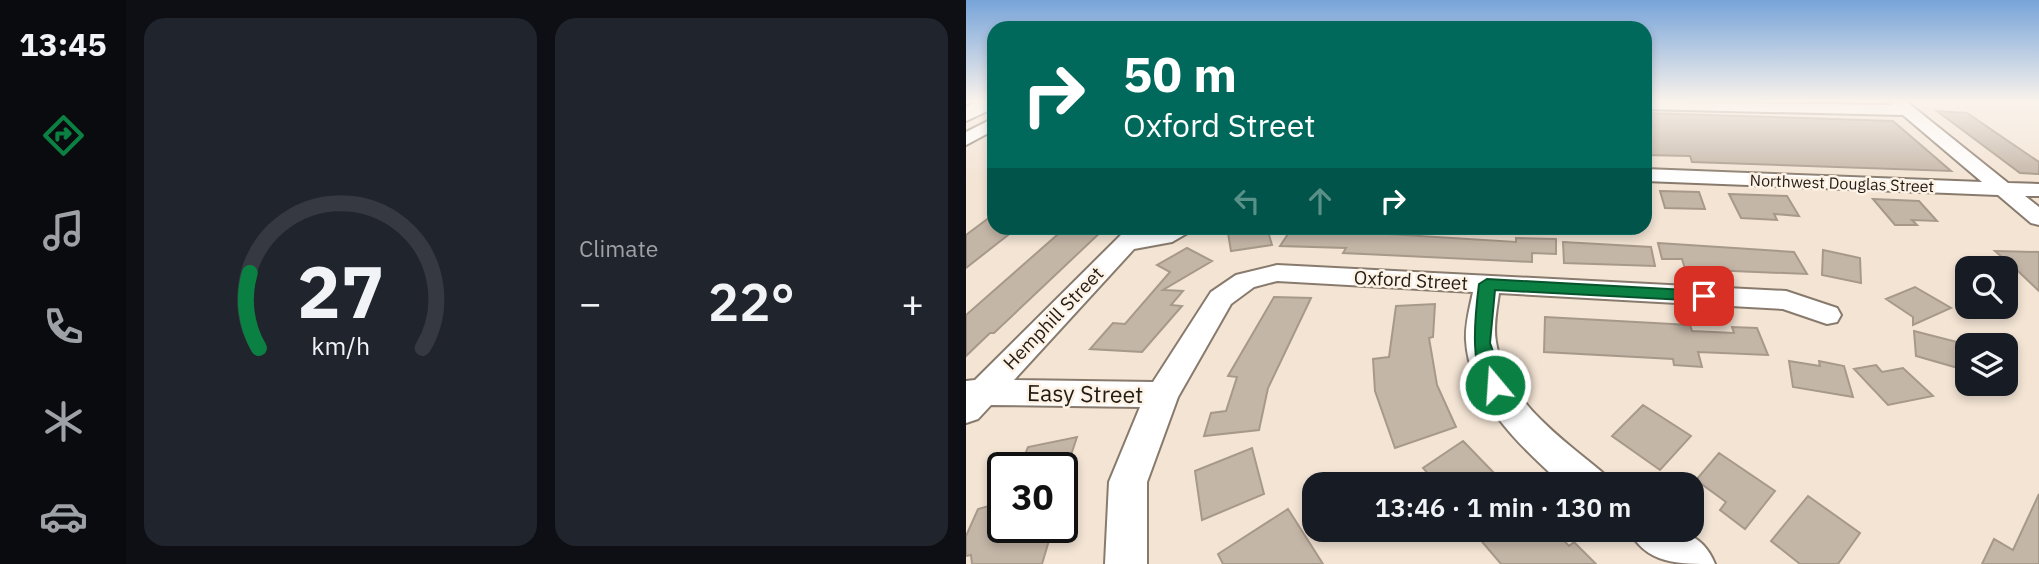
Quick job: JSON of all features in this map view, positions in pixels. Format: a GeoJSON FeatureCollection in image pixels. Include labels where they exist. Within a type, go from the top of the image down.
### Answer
{"type":"FeatureCollection","features":[{"type":"Feature","properties":{"kind":"street"},"geometry":{"type":"LineString","coordinates":[[966,140],[985,128]]}},
{"type":"Feature","properties":{"kind":"street"},"geometry":{"type":"LineString","coordinates":[[1928,128],[2039,218]]}},
{"type":"Feature","properties":{"kind":"street","name":"Northwest Douglas Street"},"geometry":{"type":"LineString","coordinates":[[1652,175],[2039,190]]}},
{"type":"Feature","properties":{"kind":"street"},"geometry":{"type":"LineString","coordinates":[[1134,235],[1146,242],[1171,235]]}},
{"type":"Feature","properties":{"kind":"street","name":"Hemphill Street"},"geometry":{"type":"LineString","coordinates":[[971,398],[1134,235]]}},
{"type":"Feature","properties":{"kind":"street","name":"Oxford Street"},"geometry":{"type":"LineString","coordinates":[[1163,395],[1221,298],[1245,281],[1277,273],[1786,300],[1827,315]]}},
{"type":"Feature","properties":{"kind":"street"},"geometry":{"type":"LineString","coordinates":[[1487,284],[1481,343],[1495,385],[1533,434],[1575,472]]}},
{"type":"Feature","properties":{"kind":"street"},"geometry":{"type":"LineString","coordinates":[[1126,564],[1128,482],[1163,395]]}},
{"type":"Feature","properties":{"kind":"street","name":"Easy Street"},"geometry":{"type":"LineString","coordinates":[[971,398],[1163,395]]}},
{"type":"Feature","properties":{"kind":"street"},"geometry":{"type":"LineString","coordinates":[[1665,542],[1694,564]]}},
{"type":"Feature","properties":{"kind":"building"},"geometry":{"type":"Polygon","coordinates":[[[1652,128],[1901,128],[1951,171],[1692,162],[1690,156],[1652,155],[1652,128]]]}},
{"type":"Feature","properties":{"kind":"building"},"geometry":{"type":"Polygon","coordinates":[[[1960,128],[1990,128],[2039,162],[2039,174],[2020,173],[1960,128]]]}},
{"type":"Feature","properties":{"kind":"building"},"geometry":{"type":"Polygon","coordinates":[[[1660,191],[1699,192],[1705,209],[1665,208],[1660,191]]]}},
{"type":"Feature","properties":{"kind":"building"},"geometry":{"type":"Polygon","coordinates":[[[1729,194],[1787,196],[1799,216],[1774,214],[1777,220],[1741,218],[1729,194]]]}},
{"type":"Feature","properties":{"kind":"building"},"geometry":{"type":"Polygon","coordinates":[[[1873,199],[1919,201],[1937,221],[1912,220],[1917,225],[1895,225],[1873,199]]]}},
{"type":"Feature","properties":{"kind":"building"},"geometry":{"type":"Polygon","coordinates":[[[987,219],[987,235],[1008,235],[966,268],[966,235],[987,219]]]}},
{"type":"Feature","properties":{"kind":"building"},"geometry":{"type":"Polygon","coordinates":[[[1057,235],[1098,235],[966,356],[966,315],[1057,235]]]}},
{"type":"Feature","properties":{"kind":"building"},"geometry":{"type":"Polygon","coordinates":[[[1228,235],[1269,235],[1272,245],[1231,251],[1228,235]]]}},
{"type":"Feature","properties":{"kind":"building"},"geometry":{"type":"Polygon","coordinates":[[[1287,235],[1404,235],[1516,242],[1516,238],[1556,239],[1556,254],[1532,253],[1532,262],[1343,253],[1346,248],[1280,246],[1287,235]]]}},
{"type":"Feature","properties":{"kind":"building"},"geometry":{"type":"Polygon","coordinates":[[[1563,242],[1651,247],[1655,266],[1564,263],[1563,242]]]}},
{"type":"Feature","properties":{"kind":"building"},"geometry":{"type":"Polygon","coordinates":[[[1658,243],[1794,252],[1807,274],[1685,269],[1682,259],[1662,259],[1658,243]]]}},
{"type":"Feature","properties":{"kind":"building"},"geometry":{"type":"Polygon","coordinates":[[[1187,248],[1212,261],[1163,290],[1183,291],[1171,305],[1182,306],[1142,352],[1090,349],[1113,323],[1125,324],[1170,272],[1157,265],[1187,248]]]}},
{"type":"Feature","properties":{"kind":"building"},"geometry":{"type":"Polygon","coordinates":[[[1823,250],[1860,258],[1861,283],[1822,275],[1823,250]]]}},
{"type":"Feature","properties":{"kind":"building"},"geometry":{"type":"Polygon","coordinates":[[[1995,251],[2039,252],[2039,291],[2018,271],[2018,256],[2001,256],[1995,251]]]}},
{"type":"Feature","properties":{"kind":"building"},"geometry":{"type":"Polygon","coordinates":[[[1915,287],[1951,308],[1913,325],[1913,317],[1886,299],[1915,287]]]}},
{"type":"Feature","properties":{"kind":"building"},"geometry":{"type":"Polygon","coordinates":[[[1274,297],[1311,298],[1268,388],[1259,430],[1204,436],[1211,413],[1226,411],[1237,377],[1228,376],[1274,297]]]}},
{"type":"Feature","properties":{"kind":"building"},"geometry":{"type":"Polygon","coordinates":[[[1435,304],[1433,337],[1429,338],[1437,385],[1456,427],[1395,448],[1375,391],[1373,359],[1389,357],[1396,306],[1435,304]]]}},
{"type":"Feature","properties":{"kind":"building"},"geometry":{"type":"Polygon","coordinates":[[[1545,317],[1690,325],[1692,331],[1734,333],[1732,327],[1757,328],[1768,355],[1698,352],[1702,367],[1674,365],[1673,359],[1544,352],[1545,317]]]}},
{"type":"Feature","properties":{"kind":"building"},"geometry":{"type":"Polygon","coordinates":[[[1914,331],[1955,341],[1955,367],[1916,356],[1914,331]]]}},
{"type":"Feature","properties":{"kind":"building"},"geometry":{"type":"Polygon","coordinates":[[[1789,361],[1820,366],[1819,361],[1844,366],[1853,397],[1793,387],[1789,361]]]}},
{"type":"Feature","properties":{"kind":"building"},"geometry":{"type":"Polygon","coordinates":[[[1876,365],[1882,372],[1903,368],[1933,396],[1888,405],[1854,369],[1876,365]]]}},
{"type":"Feature","properties":{"kind":"building"},"geometry":{"type":"Polygon","coordinates":[[[1643,405],[1691,436],[1660,470],[1612,436],[1643,405]]]}},
{"type":"Feature","properties":{"kind":"building"},"geometry":{"type":"Polygon","coordinates":[[[1077,437],[1072,452],[1026,452],[1028,447],[1077,437]]]}},
{"type":"Feature","properties":{"kind":"building"},"geometry":{"type":"Polygon","coordinates":[[[1463,441],[1493,472],[1427,472],[1423,468],[1463,441]]]}},
{"type":"Feature","properties":{"kind":"building"},"geometry":{"type":"Polygon","coordinates":[[[1252,448],[1264,494],[1202,520],[1195,471],[1252,448]]]}},
{"type":"Feature","properties":{"kind":"building"},"geometry":{"type":"Polygon","coordinates":[[[1719,453],[1775,491],[1745,529],[1720,510],[1726,502],[1704,486],[1703,472],[1719,453]]]}},
{"type":"Feature","properties":{"kind":"building"},"geometry":{"type":"Polygon","coordinates":[[[2039,494],[2039,564],[1982,564],[1994,539],[2013,550],[2039,494]]]}},
{"type":"Feature","properties":{"kind":"building"},"geometry":{"type":"Polygon","coordinates":[[[1808,496],[1860,533],[1838,564],[1800,564],[1771,541],[1808,496]]]}},
{"type":"Feature","properties":{"kind":"building"},"geometry":{"type":"Polygon","coordinates":[[[987,506],[987,543],[1048,543],[1042,564],[972,564],[971,555],[966,556],[966,536],[978,509],[987,506]]]}},
{"type":"Feature","properties":{"kind":"building"},"geometry":{"type":"Polygon","coordinates":[[[1288,509],[1302,531],[1302,542],[1309,542],[1323,564],[1223,564],[1218,554],[1288,509]]]}},
{"type":"Feature","properties":{"kind":"building"},"geometry":{"type":"Polygon","coordinates":[[[1482,542],[1565,542],[1569,546],[1574,542],[1596,564],[1501,564],[1482,542]]]}},
{"type":"Feature","properties":{"kind":"route"},"geometry":{"type":"LineString","coordinates":[[1495,385],[1481,343],[1487,284],[1704,296]]}}]}
